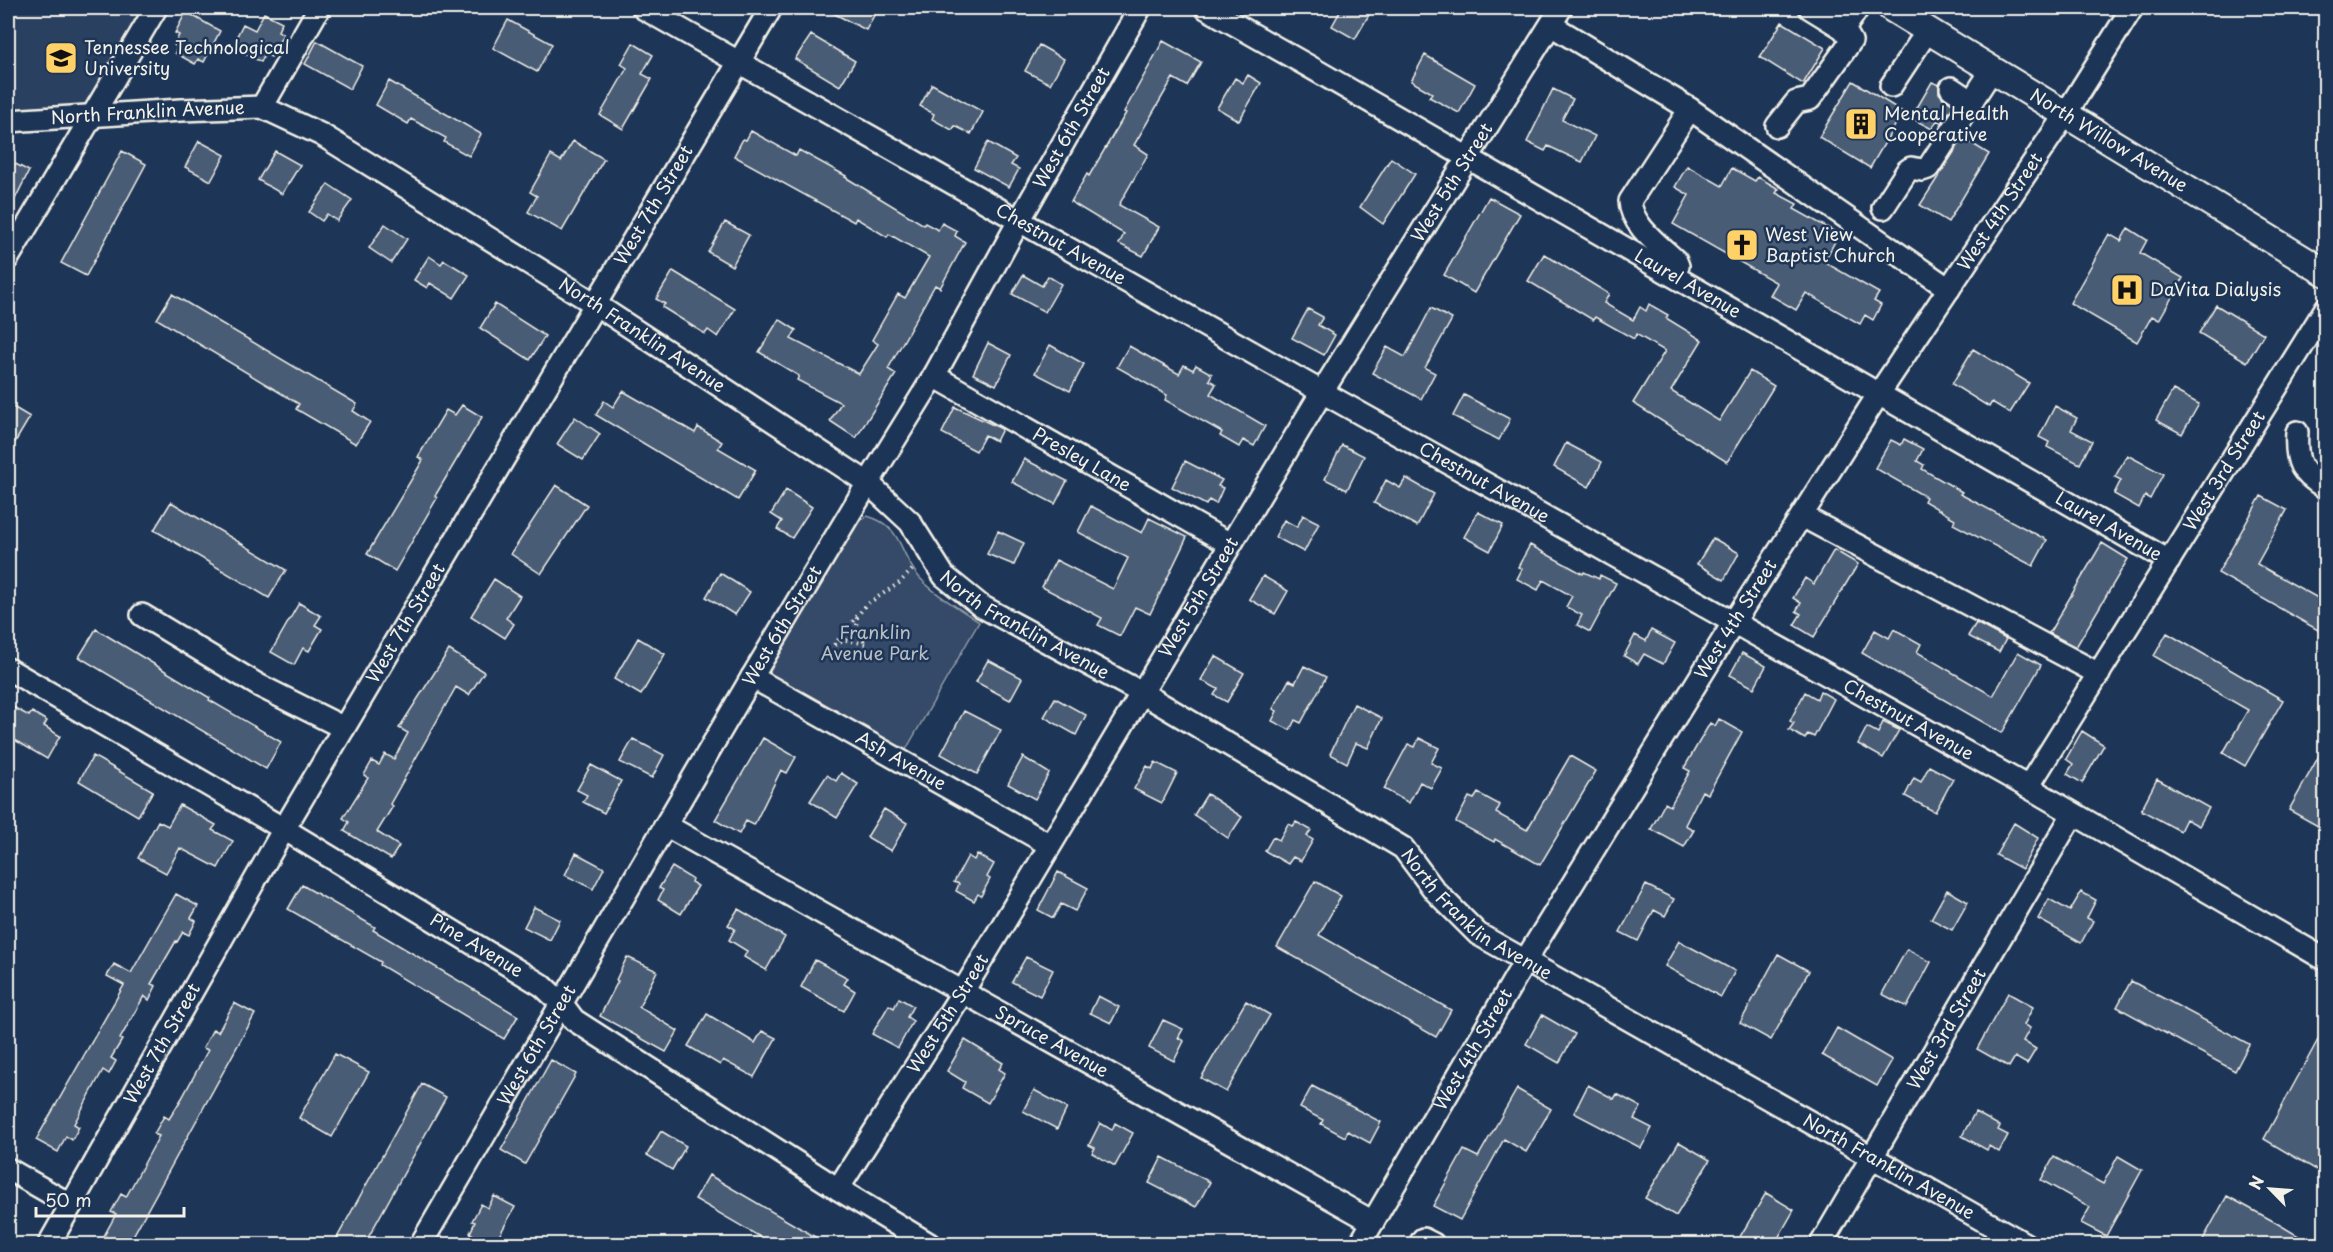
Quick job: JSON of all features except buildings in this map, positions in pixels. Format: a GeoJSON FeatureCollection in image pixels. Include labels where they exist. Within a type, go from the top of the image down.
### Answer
{"type":"FeatureCollection","features":[{"type":"Feature","properties":{"kind":"main road","name":"North Willow Avenue"},"geometry":{"type":"LineString","coordinates":[[1891,8],[2325,273]]}},
{"type":"Feature","properties":{"kind":"street"},"geometry":{"type":"LineString","coordinates":[[8,258],[156,8]]}},
{"type":"Feature","properties":{"kind":"street"},"geometry":{"type":"LineString","coordinates":[[262,107],[319,8]]}},
{"type":"Feature","properties":{"kind":"street","name":"Chestnut Avenue"},"geometry":{"type":"LineString","coordinates":[[643,8],[1322,392],[2028,787],[2325,960]]}},
{"type":"Feature","properties":{"kind":"street","name":"West 7th Street"},"geometry":{"type":"LineString","coordinates":[[49,1245],[284,829],[771,8]]}},
{"type":"Feature","properties":{"kind":"street","name":"West 6th Street"},"geometry":{"type":"LineString","coordinates":[[421,1245],[752,677],[934,376],[1018,221],[1140,8]]}},
{"type":"Feature","properties":{"kind":"street","name":"Laurel Avenue"},"geometry":{"type":"LineString","coordinates":[[1206,8],[1469,156],[1878,395],[2169,561]]}},
{"type":"Feature","properties":{"kind":"street"},"geometry":{"type":"LineString","coordinates":[[1777,126],[1796,102],[1810,99],[1851,41],[1844,29],[1810,8]]}},
{"type":"Feature","properties":{"kind":"street"},"geometry":{"type":"LineString","coordinates":[[1844,29],[1858,8]]}},
{"type":"Feature","properties":{"kind":"street","name":"West 4th Street"},"geometry":{"type":"LineString","coordinates":[[1360,1245],[1526,961],[1734,622],[1878,395],[2065,115],[2132,8]]}},
{"type":"Feature","properties":{"kind":"street"},"geometry":{"type":"LineString","coordinates":[[1556,16],[1949,289]]}},
{"type":"Feature","properties":{"kind":"street","name":"West 5th Street"},"geometry":{"type":"LineString","coordinates":[[838,1190],[962,993],[1322,392],[1556,16]]}},
{"type":"Feature","properties":{"kind":"street"},"geometry":{"type":"LineString","coordinates":[[1891,86],[1928,30]]}},
{"type":"Feature","properties":{"kind":"street"},"geometry":{"type":"LineString","coordinates":[[1883,208],[1907,171],[1911,168],[1922,170],[1928,168],[1992,70]]}},
{"type":"Feature","properties":{"kind":"street"},"geometry":{"type":"LineString","coordinates":[[1951,88],[1971,102]]}},
{"type":"Feature","properties":{"kind":"street","name":"North Franklin Avenue"},"geometry":{"type":"LineString","coordinates":[[8,121],[262,107],[322,135],[595,304],[868,483],[910,522],[944,576],[981,606],[1142,693],[1403,848],[1435,891],[1478,934],[2025,1245]]}},
{"type":"Feature","properties":{"kind":"street"},"geometry":{"type":"LineString","coordinates":[[1674,276],[1678,266],[1676,261],[1637,222],[1631,211],[1630,201],[1690,109]]}},
{"type":"Feature","properties":{"kind":"street","name":"West 3rd Street"},"geometry":{"type":"LineString","coordinates":[[2028,787],[2325,308]]}},
{"type":"Feature","properties":{"kind":"street","name":"Presley Lane"},"geometry":{"type":"LineString","coordinates":[[934,376],[1230,544]]}},
{"type":"Feature","properties":{"kind":"street"},"geometry":{"type":"LineString","coordinates":[[2297,432],[2296,450],[2301,469],[2325,488]]}},
{"type":"Feature","properties":{"kind":"street"},"geometry":{"type":"LineString","coordinates":[[1802,516],[2099,674]]}},
{"type":"Feature","properties":{"kind":"street"},"geometry":{"type":"LineString","coordinates":[[142,615],[258,685],[344,728]]}},
{"type":"Feature","properties":{"kind":"street","name":"Pine Avenue"},"geometry":{"type":"LineString","coordinates":[[8,669],[284,829],[543,986],[562,1004],[574,1020],[838,1190],[905,1238],[929,1245]]}},
{"type":"Feature","properties":{"kind":"street","name":"Ash Avenue"},"geometry":{"type":"LineString","coordinates":[[752,677],[1050,845]]}},
{"type":"Feature","properties":{"kind":"street","name":"West 3rd Street"},"geometry":{"type":"LineString","coordinates":[[1821,1245],[2073,814]]}},
{"type":"Feature","properties":{"kind":"street","name":"Spruce Avenue"},"geometry":{"type":"LineString","coordinates":[[667,826],[1373,1222]]}},
{"type":"Feature","properties":{"kind":"street"},"geometry":{"type":"LineString","coordinates":[[8,1169],[70,1205]]}},
{"type":"Feature","properties":{"kind":"street"},"geometry":{"type":"LineString","coordinates":[[1420,1245],[1423,1239],[1433,1245]]}},
{"type":"Feature","properties":{"kind":"path"},"geometry":{"type":"LineString","coordinates":[[856,615],[857,629],[866,644],[846,640],[834,645],[856,615],[866,605],[899,583],[915,567]]}},
{"type":"Feature","properties":{"kind":"shaded area","name":"Tennessee Technological University"},"geometry":{"type":"Polygon","coordinates":[[[8,8],[144,8],[84,109],[8,112],[8,8]]]}},
{"type":"Feature","properties":{"kind":"green space","name":"Franklin Avenue Park"},"geometry":{"type":"Polygon","coordinates":[[[867,516],[888,526],[894,533],[912,568],[925,584],[979,622],[904,753],[774,680],[770,672],[771,664],[853,525],[867,516]]]}},
{"type":"Feature","properties":{"kind":"place","name":"Tennessee Technological University"},"geometry":{"type":"Point","coordinates":[61,58]}},
{"type":"Feature","properties":{"kind":"place","name":"Mental Health Cooperative"},"geometry":{"type":"Point","coordinates":[1861,124]}},
{"type":"Feature","properties":{"kind":"place","name":"West View Baptist Church"},"geometry":{"type":"Point","coordinates":[1742,245]}},
{"type":"Feature","properties":{"kind":"place","name":"DaVita Dialysis"},"geometry":{"type":"Point","coordinates":[2127,290]}}]}
